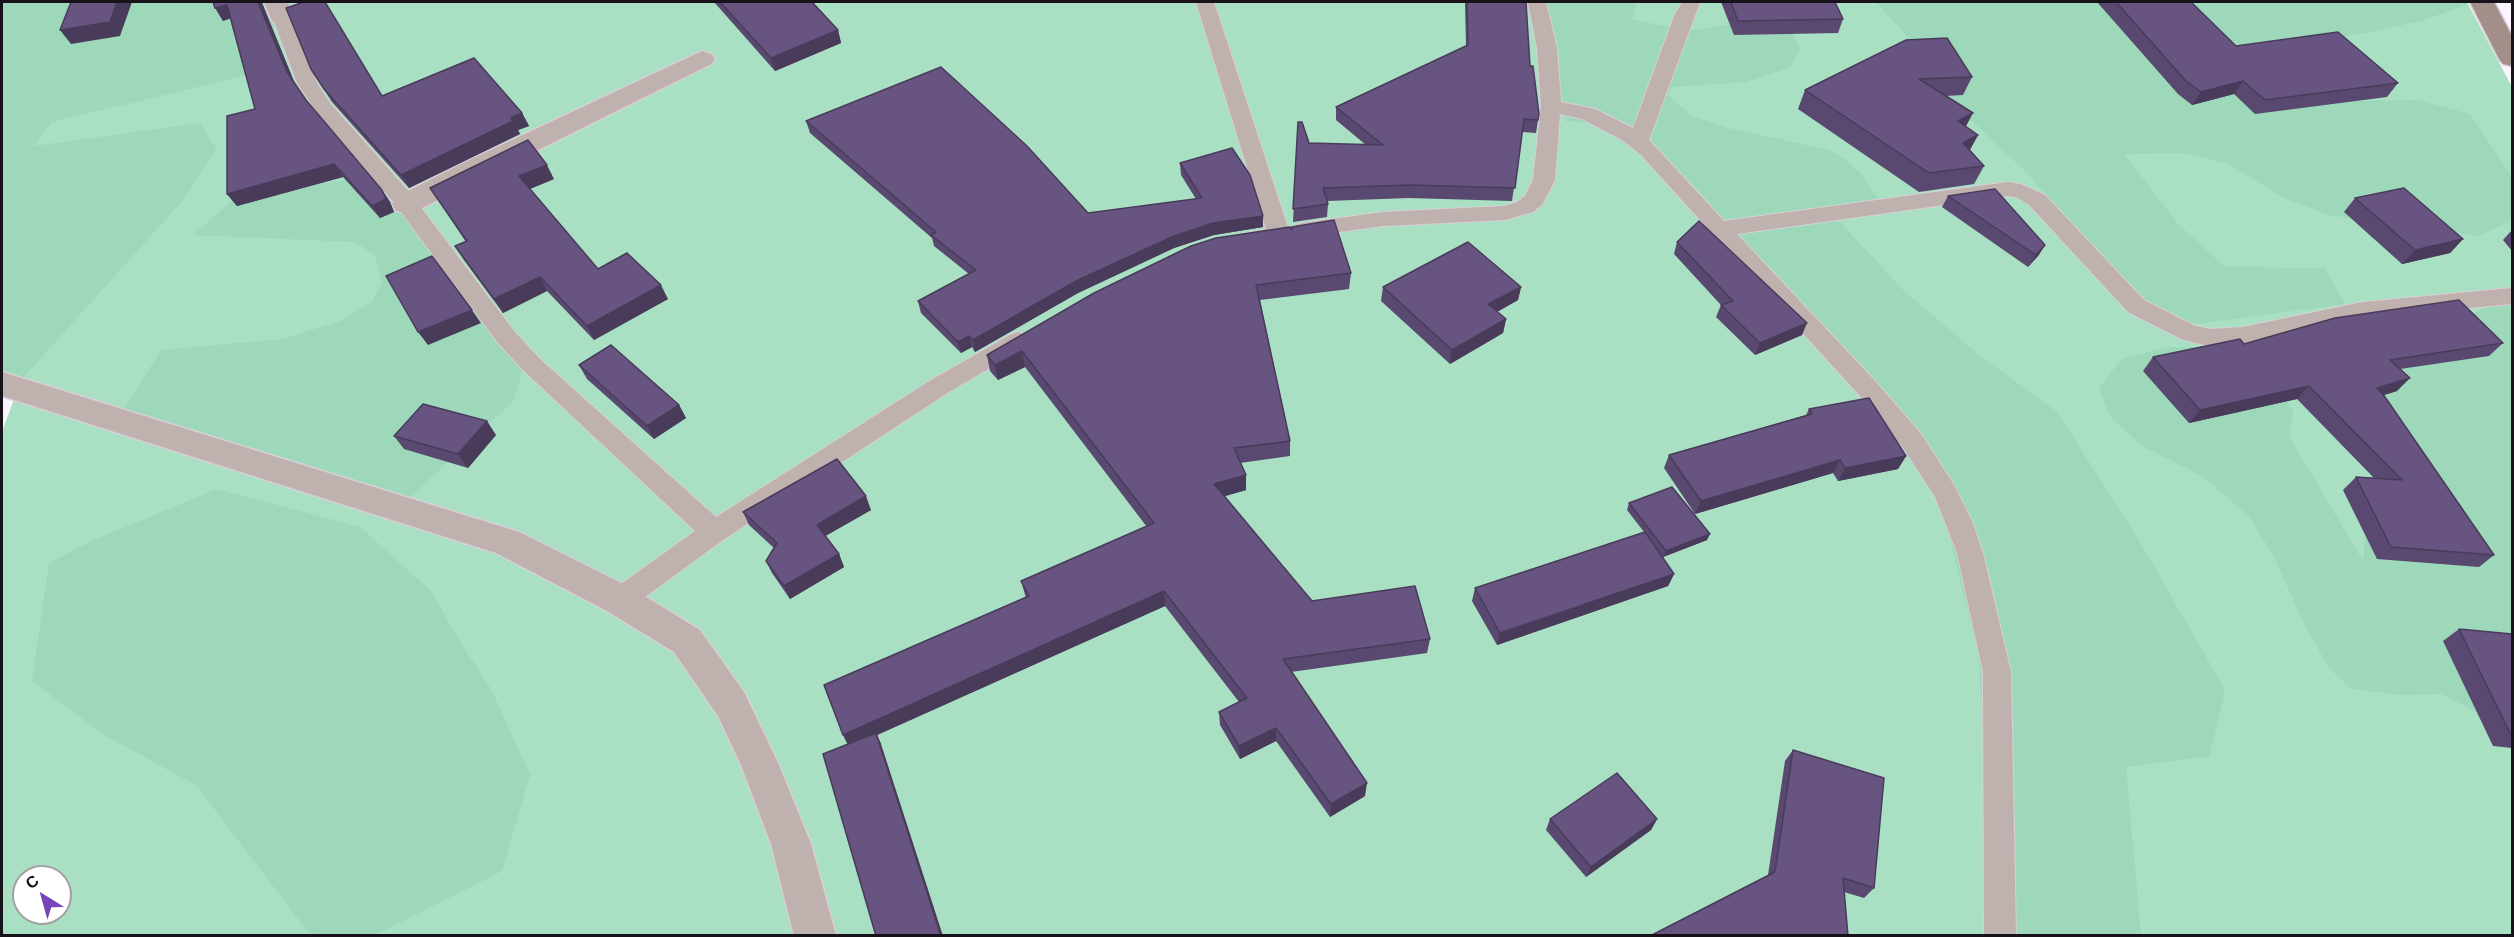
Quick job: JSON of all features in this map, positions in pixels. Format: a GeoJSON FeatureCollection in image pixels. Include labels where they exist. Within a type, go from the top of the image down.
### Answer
{"type":"FeatureCollection","features":[{"type":"Feature","properties":{"kind":"street"},"geometry":{"type":"LineString","coordinates":[[2482,2],[2512,59]]}},
{"type":"Feature","properties":{"kind":"street"},"geometry":{"type":"LineString","coordinates":[[406,204],[472,169],[702,59]]}},
{"type":"Feature","properties":{"kind":"street"},"geometry":{"type":"LineString","coordinates":[[2,384],[507,542],[620,600],[687,641],[731,704],[759,763],[791,844],[815,936]]}},
{"type":"Feature","properties":{"kind":"lane"},"geometry":{"type":"LineString","coordinates":[[319,2],[279,9],[310,88],[406,204],[506,337],[532,365],[714,532]]}},
{"type":"Feature","properties":{"kind":"lane"},"geometry":{"type":"LineString","coordinates":[[1204,2],[1279,234]]}},
{"type":"Feature","properties":{"kind":"lane"},"geometry":{"type":"LineString","coordinates":[[1225,243],[1383,219],[1505,213],[1525,207],[1539,193],[1544,180],[1551,106],[1547,48],[1537,2]]}},
{"type":"Feature","properties":{"kind":"lane"},"geometry":{"type":"LineString","coordinates":[[1638,141],[1690,2]]}},
{"type":"Feature","properties":{"kind":"lane"},"geometry":{"type":"LineString","coordinates":[[1551,106],[1588,114],[1638,141],[1854,372],[1898,424],[1927,463],[1959,521],[1970,553],[1997,672],[2000,936]]}},
{"type":"Feature","properties":{"kind":"lane"},"geometry":{"type":"LineString","coordinates":[[1719,229],[2008,189],[2021,190],[2037,200],[2136,306],[2172,326],[2212,338],[2243,336],[2363,310],[2512,296]]}},
{"type":"Feature","properties":{"kind":"lane"},"geometry":{"type":"LineString","coordinates":[[620,600],[714,532],[940,386],[1038,330]]}},
{"type":"Feature","properties":{"kind":"green space"},"geometry":{"type":"Polygon","coordinates":[[[2,2],[2467,2],[2512,87],[2512,935],[2,935],[2,432],[21,380],[2,374],[2,2]]]}},
{"type":"Feature","properties":{"kind":"green space"},"geometry":{"type":"Polygon","coordinates":[[[2,2],[295,2],[283,6],[267,43],[264,71],[52,122],[34,146],[200,123],[216,149],[183,200],[21,380],[2,374],[2,2]]]}},
{"type":"Feature","properties":{"kind":"green space"},"geometry":{"type":"Polygon","coordinates":[[[1539,2],[1637,2],[1632,19],[1686,31],[1763,20],[1793,34],[1800,50],[1789,68],[1746,82],[1672,87],[1668,95],[1692,116],[1728,128],[1829,150],[1845,159],[1862,175],[1882,205],[1835,217],[1904,291],[1979,355],[2057,412],[2137,537],[2225,690],[2209,756],[2126,767],[2141,935],[1995,935],[1996,896],[1978,654],[1939,493],[1873,399],[1782,299],[1739,236],[1682,173],[1618,126],[1566,121],[1539,2]]]}},
{"type":"Feature","properties":{"kind":"green space"},"geometry":{"type":"Polygon","coordinates":[[[1876,2],[2467,2],[2468,4],[2427,19],[2374,32],[2278,45],[2357,101],[2418,100],[2470,114],[2512,177],[2512,221],[2479,236],[2329,215],[2282,197],[2229,164],[2185,153],[2124,154],[2178,224],[2225,267],[2325,268],[2345,304],[2159,329],[2028,174],[1936,87],[1913,43],[1876,2]]]}},
{"type":"Feature","properties":{"kind":"green space"},"geometry":{"type":"Polygon","coordinates":[[[388,175],[528,353],[513,402],[409,498],[123,411],[161,350],[283,339],[340,321],[373,301],[382,282],[375,255],[355,242],[193,235],[241,193],[388,175]]]}},
{"type":"Feature","properties":{"kind":"green space"},"geometry":{"type":"Polygon","coordinates":[[[2501,300],[2512,300],[2512,729],[2441,694],[2402,695],[2351,689],[2329,668],[2305,625],[2272,553],[2249,516],[2202,476],[2142,446],[2110,416],[2099,388],[2121,360],[2166,347],[2243,347],[2293,410],[2289,437],[2363,561],[2372,459],[2313,372],[2430,334],[2501,300]]]}},
{"type":"Feature","properties":{"kind":"green space"},"geometry":{"type":"Polygon","coordinates":[[[217,489],[360,527],[432,592],[458,639],[491,689],[530,775],[502,871],[375,935],[318,936],[308,932],[197,786],[101,733],[32,681],[49,563],[94,540],[217,489]]]}},
{"type":"Feature","properties":{"kind":"building"},"geometry":{"type":"Polygon","coordinates":[[[71,2],[117,2],[110,22],[60,30],[71,2]]]}},
{"type":"Feature","properties":{"kind":"building"},"geometry":{"type":"Polygon","coordinates":[[[213,2],[258,2],[287,72],[306,100],[382,190],[386,199],[372,206],[334,164],[227,194],[227,116],[255,109],[227,5],[215,8],[213,2]]]}},
{"type":"Feature","properties":{"kind":"building"},"geometry":{"type":"Polygon","coordinates":[[[304,2],[325,2],[382,96],[474,58],[522,113],[511,118],[513,121],[401,175],[324,89],[311,69],[286,8],[304,2]]]}},
{"type":"Feature","properties":{"kind":"building"},"geometry":{"type":"Polygon","coordinates":[[[720,2],[812,2],[838,30],[771,58],[720,2]]]}},
{"type":"Feature","properties":{"kind":"building"},"geometry":{"type":"Polygon","coordinates":[[[1467,2],[1526,2],[1530,66],[1533,66],[1539,114],[1538,120],[1524,119],[1515,188],[1411,185],[1323,188],[1328,204],[1293,209],[1298,122],[1302,122],[1309,143],[1383,145],[1336,107],[1468,45],[1467,2]]]}},
{"type":"Feature","properties":{"kind":"building"},"geometry":{"type":"Polygon","coordinates":[[[1731,2],[1835,2],[1843,19],[1738,21],[1731,2]]]}},
{"type":"Feature","properties":{"kind":"building"},"geometry":{"type":"Polygon","coordinates":[[[2116,2],[2191,2],[2236,46],[2338,32],[2398,83],[2265,100],[2243,81],[2201,92],[2186,81],[2116,2]]]}},
{"type":"Feature","properties":{"kind":"building"},"geometry":{"type":"Polygon","coordinates":[[[1947,38],[1972,77],[1919,79],[1973,113],[1958,121],[1978,135],[1963,143],[1984,166],[1929,173],[1805,90],[1906,40],[1947,38]]]}},
{"type":"Feature","properties":{"kind":"building"},"geometry":{"type":"Polygon","coordinates":[[[941,67],[1027,146],[1088,213],[1202,198],[1180,163],[1232,148],[1250,175],[1263,216],[1213,223],[1174,236],[1076,281],[973,340],[969,336],[958,342],[918,301],[976,270],[931,235],[936,232],[806,121],[941,67]]]}},
{"type":"Feature","properties":{"kind":"building"},"geometry":{"type":"Polygon","coordinates":[[[528,140],[547,165],[519,176],[598,269],[627,253],[661,285],[587,326],[540,277],[494,299],[455,246],[467,241],[430,188],[528,140]]]}},
{"type":"Feature","properties":{"kind":"building"},"geometry":{"type":"Polygon","coordinates":[[[2404,188],[2463,239],[2415,250],[2355,198],[2404,188]]]}},
{"type":"Feature","properties":{"kind":"building"},"geometry":{"type":"Polygon","coordinates":[[[1995,189],[2045,245],[2036,255],[1948,196],[1995,189]]]}},
{"type":"Feature","properties":{"kind":"building"},"geometry":{"type":"Polygon","coordinates":[[[1334,220],[1351,273],[1256,285],[1290,441],[1234,448],[1246,475],[1214,484],[1312,601],[1415,586],[1430,639],[1283,659],[1367,783],[1331,804],[1276,728],[1239,746],[1219,712],[1247,698],[1164,591],[843,735],[824,685],[1029,596],[1021,581],[1154,523],[1022,351],[995,365],[987,355],[1094,293],[1191,246],[1216,238],[1290,227],[1292,230],[1292,227],[1334,220]]]}},
{"type":"Feature","properties":{"kind":"building"},"geometry":{"type":"Polygon","coordinates":[[[1699,221],[1807,323],[1760,343],[1721,305],[1733,301],[1677,242],[1699,221]]]}},
{"type":"Feature","properties":{"kind":"building"},"geometry":{"type":"Polygon","coordinates":[[[1468,242],[1521,287],[1488,304],[1506,319],[1452,350],[1383,287],[1468,242]]]}},
{"type":"Feature","properties":{"kind":"building"},"geometry":{"type":"Polygon","coordinates":[[[432,256],[472,310],[418,332],[386,276],[432,256]]]}},
{"type":"Feature","properties":{"kind":"building"},"geometry":{"type":"Polygon","coordinates":[[[2459,300],[2503,343],[2390,360],[2410,378],[2377,388],[2494,555],[2391,547],[2356,477],[2402,480],[2309,386],[2200,410],[2153,357],[2240,339],[2244,344],[2335,318],[2459,300]]]}},
{"type":"Feature","properties":{"kind":"building"},"geometry":{"type":"Polygon","coordinates":[[[611,345],[679,405],[647,426],[579,365],[611,345]]]}},
{"type":"Feature","properties":{"kind":"building"},"geometry":{"type":"Polygon","coordinates":[[[1869,398],[1906,456],[1845,468],[1840,460],[1701,501],[1669,455],[1812,414],[1809,409],[1869,398]]]}},
{"type":"Feature","properties":{"kind":"building"},"geometry":{"type":"Polygon","coordinates":[[[423,404],[487,421],[458,454],[394,436],[423,404]]]}},
{"type":"Feature","properties":{"kind":"building"},"geometry":{"type":"Polygon","coordinates":[[[837,459],[866,496],[817,525],[839,554],[784,586],[766,561],[777,543],[743,512],[837,459]]]}},
{"type":"Feature","properties":{"kind":"building"},"geometry":{"type":"Polygon","coordinates":[[[1672,487],[1710,534],[1666,551],[1629,503],[1672,487]]]}},
{"type":"Feature","properties":{"kind":"building"},"geometry":{"type":"Polygon","coordinates":[[[1645,532],[1674,574],[1500,633],[1475,588],[1645,532]]]}},
{"type":"Feature","properties":{"kind":"building"},"geometry":{"type":"Polygon","coordinates":[[[2459,629],[2512,634],[2512,735],[2511,735],[2459,629]]]}},
{"type":"Feature","properties":{"kind":"building"},"geometry":{"type":"Polygon","coordinates":[[[876,733],[941,936],[876,936],[823,754],[876,733]]]}},
{"type":"Feature","properties":{"kind":"building"},"geometry":{"type":"Polygon","coordinates":[[[1793,750],[1884,778],[1874,888],[1843,878],[1848,936],[1761,936],[1761,934],[1758,936],[1650,936],[1775,872],[1793,750]]]}},
{"type":"Feature","properties":{"kind":"building"},"geometry":{"type":"Polygon","coordinates":[[[1617,773],[1657,819],[1591,867],[1550,819],[1617,773]]]}}]}
